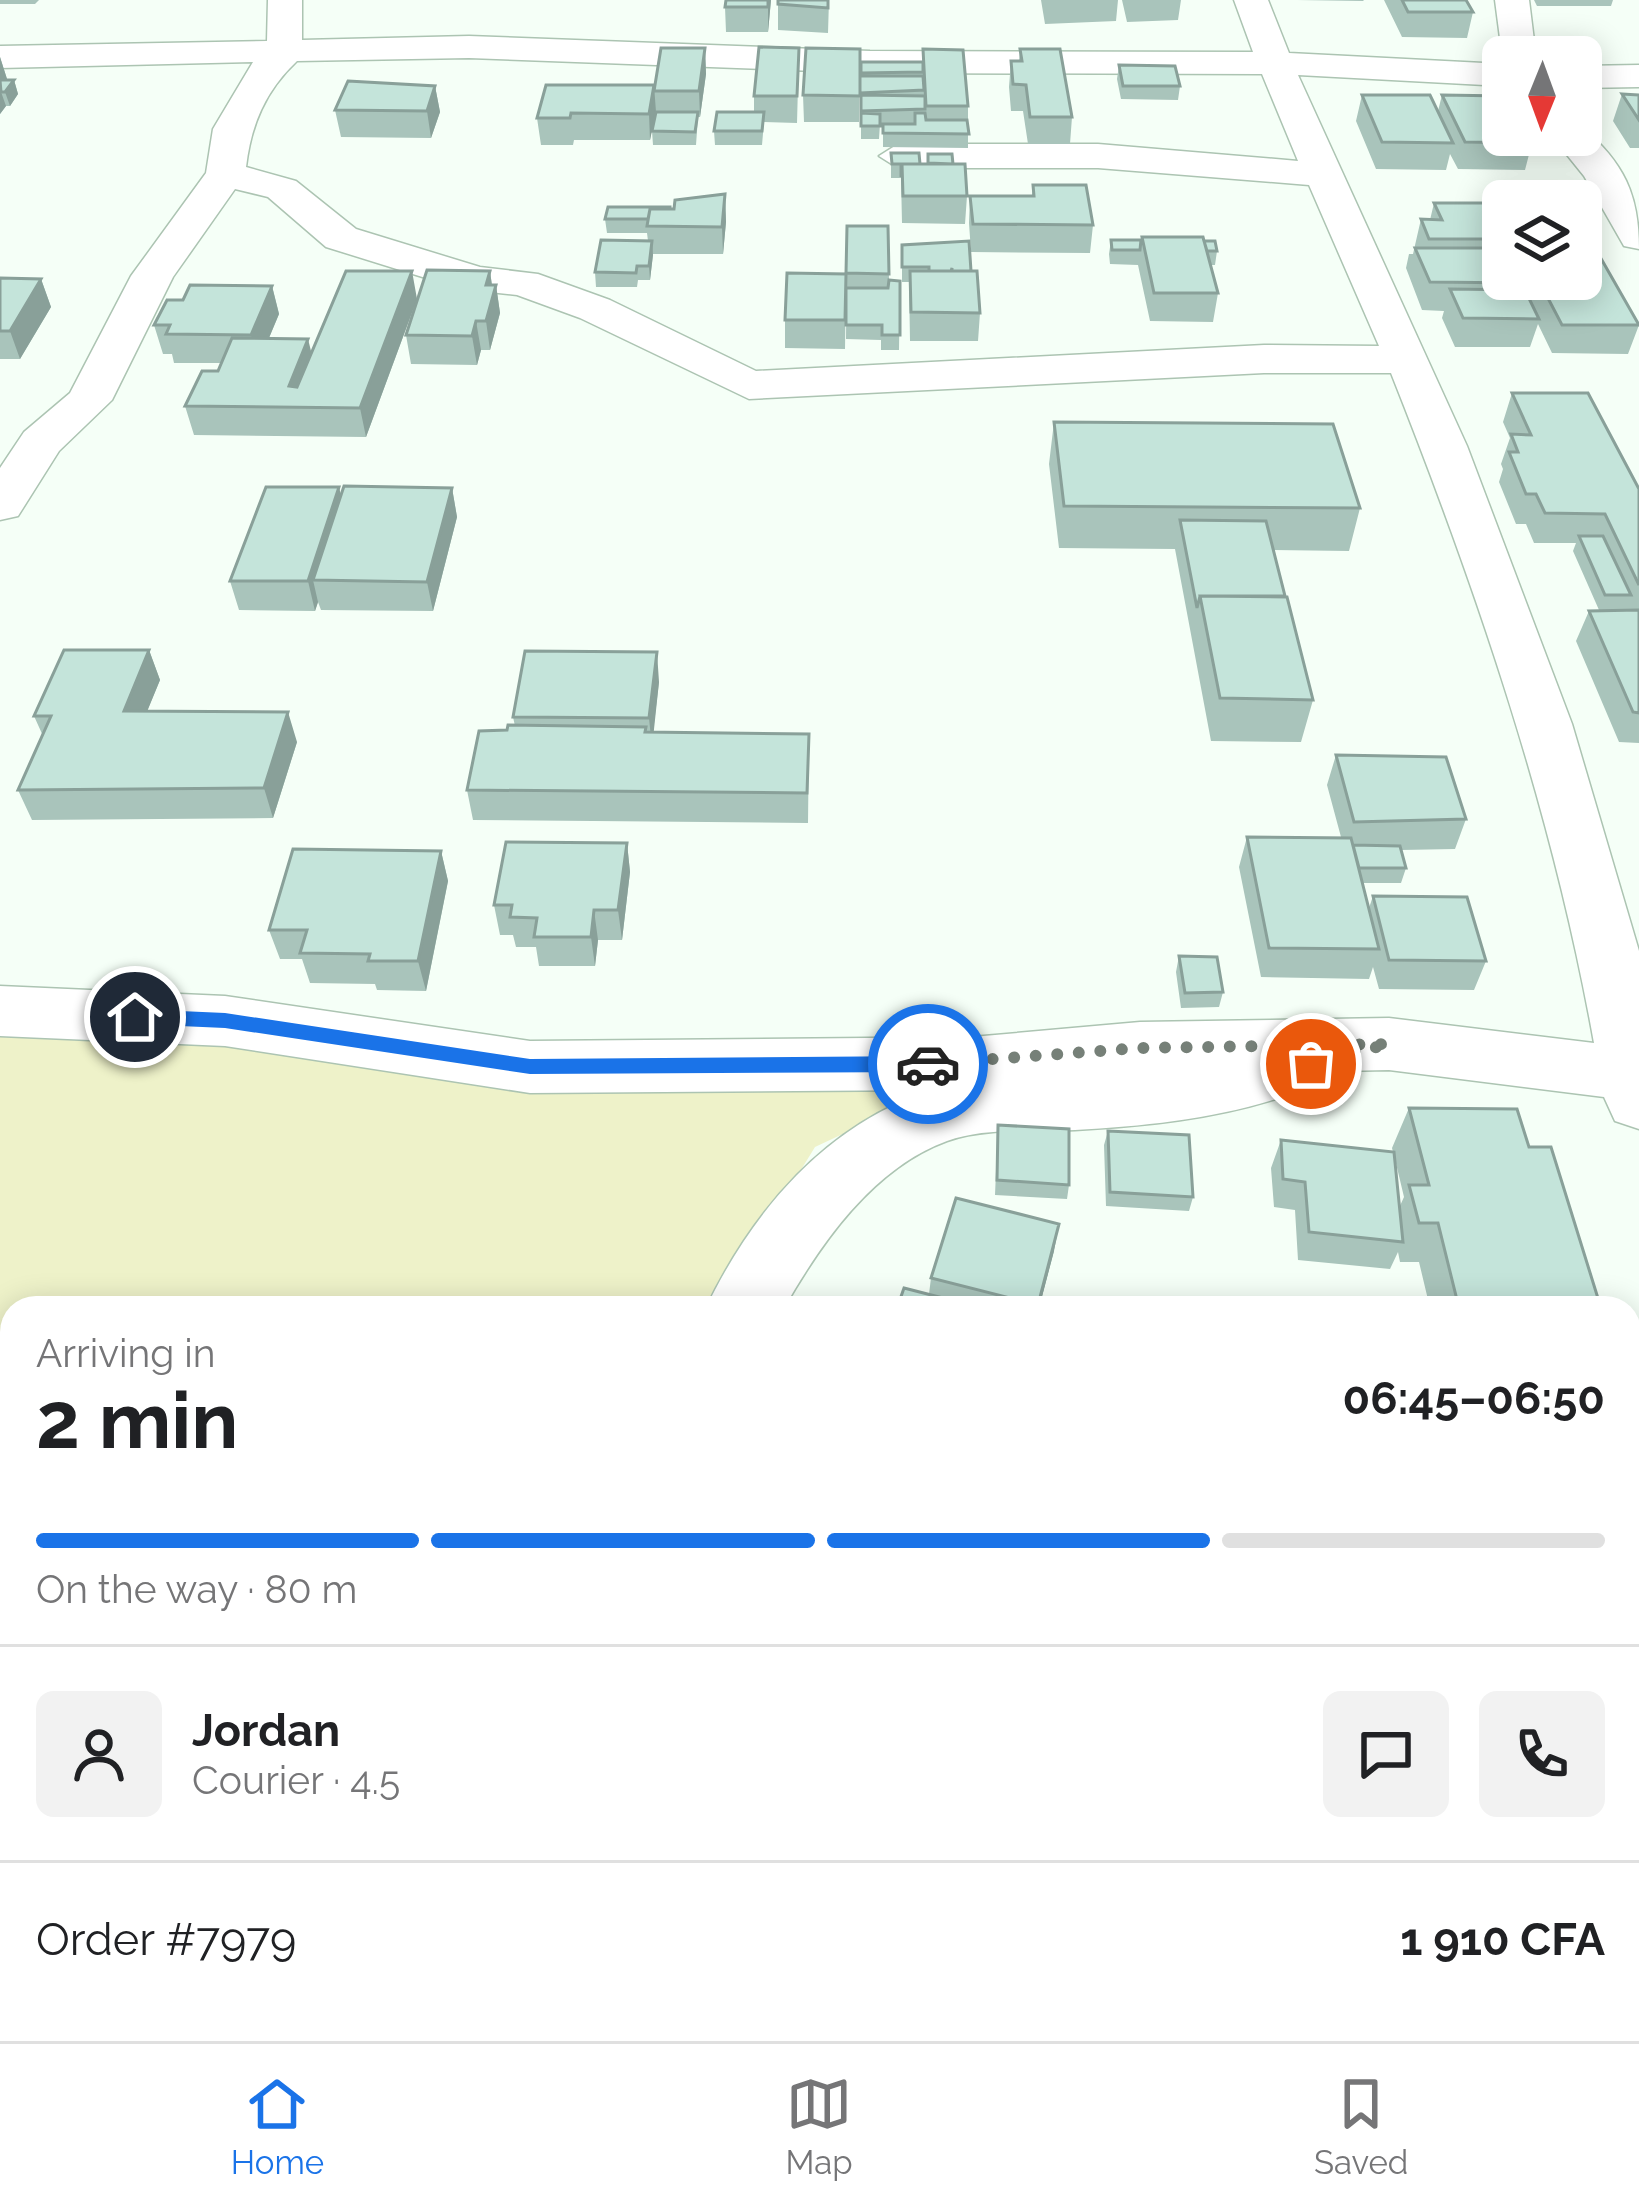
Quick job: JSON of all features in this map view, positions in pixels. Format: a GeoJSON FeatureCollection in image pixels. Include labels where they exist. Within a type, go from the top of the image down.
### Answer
{"type":"FeatureCollection","features":[{"type":"Feature","properties":{"kind":"street"},"geometry":{"type":"LineString","coordinates":[[0,505],[40,442],[88,400],[152,275],[226,174],[232,129],[266,70],[284,54],[285,0]]}},
{"type":"Feature","properties":{"kind":"street"},"geometry":{"type":"LineString","coordinates":[[0,1010],[225,1021],[530,1066],[972,1064],[1140,1048],[1389,1044],[1637,1084],[1617,983],[1507,614],[1408,360],[1274,63],[1251,0]]}},
{"type":"Feature","properties":{"kind":"street"},"geometry":{"type":"LineString","coordinates":[[1512,0],[1516,36]]}},
{"type":"Feature","properties":{"kind":"street"},"geometry":{"type":"LineString","coordinates":[[0,57],[469,47],[870,62],[1274,63],[1482,74]]}},
{"type":"Feature","properties":{"kind":"street"},"geometry":{"type":"LineString","coordinates":[[1602,77],[1639,76]]}},
{"type":"Feature","properties":{"kind":"street"},"geometry":{"type":"LineString","coordinates":[[898,156],[1098,156],[1325,176]]}},
{"type":"Feature","properties":{"kind":"street"},"geometry":{"type":"LineString","coordinates":[[1620,171],[1639,237]]}},
{"type":"Feature","properties":{"kind":"street"},"geometry":{"type":"LineString","coordinates":[[226,174],[282,189],[340,238],[476,280],[524,284],[577,303],[749,385],[1264,358],[1408,360]]}},
{"type":"Feature","properties":{"kind":"street"},"geometry":{"type":"LineString","coordinates":[[751,1296],[785,1234],[862,1158],[900,1130],[944,1113],[1124,1101],[1233,1085],[1389,1044]]}},
{"type":"Feature","properties":{"kind":"green space"},"geometry":{"type":"Polygon","coordinates":[[[0,1030],[201,1040],[386,1071],[537,1086],[949,1084],[815,1147],[723,1296],[0,1296],[0,1030]]]}},
{"type":"Feature","properties":{"kind":"building"},"geometry":{"type":"Polygon","coordinates":[[[726,0],[768,0],[768,7],[725,7],[726,0]]]}},
{"type":"Feature","properties":{"kind":"building"},"geometry":{"type":"Polygon","coordinates":[[[778,0],[828,0],[828,8],[778,4],[778,0]]]}},
{"type":"Feature","properties":{"kind":"building"},"geometry":{"type":"Polygon","coordinates":[[[1402,0],[1466,0],[1473,12],[1408,12],[1402,0]]]}},
{"type":"Feature","properties":{"kind":"building"},"geometry":{"type":"Polygon","coordinates":[[[759,47],[799,48],[797,96],[754,96],[759,47]]]}},
{"type":"Feature","properties":{"kind":"building"},"geometry":{"type":"Polygon","coordinates":[[[661,48],[705,48],[699,91],[654,91],[661,48]]]}},
{"type":"Feature","properties":{"kind":"building"},"geometry":{"type":"Polygon","coordinates":[[[806,48],[860,49],[860,96],[803,95],[806,48]]]}},
{"type":"Feature","properties":{"kind":"building"},"geometry":{"type":"Polygon","coordinates":[[[923,49],[963,50],[968,106],[926,106],[923,49]]]}},
{"type":"Feature","properties":{"kind":"building"},"geometry":{"type":"Polygon","coordinates":[[[1020,49],[1060,49],[1072,117],[1030,117],[1026,85],[1013,84],[1011,61],[1022,61],[1020,49]]]}},
{"type":"Feature","properties":{"kind":"building"},"geometry":{"type":"Polygon","coordinates":[[[861,62],[923,62],[923,72],[861,73],[861,62]]]}},
{"type":"Feature","properties":{"kind":"building"},"geometry":{"type":"Polygon","coordinates":[[[1119,65],[1175,66],[1180,86],[1123,86],[1119,65]]]}},
{"type":"Feature","properties":{"kind":"building"},"geometry":{"type":"Polygon","coordinates":[[[860,76],[923,76],[924,90],[860,93],[860,76]]]}},
{"type":"Feature","properties":{"kind":"building"},"geometry":{"type":"Polygon","coordinates":[[[0,80],[14,80],[1,92],[0,80]]]}},
{"type":"Feature","properties":{"kind":"building"},"geometry":{"type":"Polygon","coordinates":[[[348,81],[435,86],[427,111],[335,110],[348,81]]]}},
{"type":"Feature","properties":{"kind":"building"},"geometry":{"type":"Polygon","coordinates":[[[546,85],[654,85],[649,114],[571,113],[570,118],[537,118],[546,85]]]}},
{"type":"Feature","properties":{"kind":"building"},"geometry":{"type":"Polygon","coordinates":[[[1622,94],[1639,95],[1639,120],[1622,94]]]}},
{"type":"Feature","properties":{"kind":"building"},"geometry":{"type":"Polygon","coordinates":[[[861,95],[925,96],[925,109],[861,111],[861,95]]]}},
{"type":"Feature","properties":{"kind":"building"},"geometry":{"type":"Polygon","coordinates":[[[1362,95],[1430,95],[1453,143],[1382,142],[1362,95]]]}},
{"type":"Feature","properties":{"kind":"building"},"geometry":{"type":"Polygon","coordinates":[[[1442,95],[1482,96],[1482,142],[1465,142],[1442,95]]]}},
{"type":"Feature","properties":{"kind":"building"},"geometry":{"type":"Polygon","coordinates":[[[656,112],[698,112],[695,132],[652,131],[656,112]]]}},
{"type":"Feature","properties":{"kind":"building"},"geometry":{"type":"Polygon","coordinates":[[[717,112],[764,112],[762,131],[714,131],[717,112]]]}},
{"type":"Feature","properties":{"kind":"building"},"geometry":{"type":"Polygon","coordinates":[[[861,113],[880,114],[880,126],[861,126],[861,113]]]}},
{"type":"Feature","properties":{"kind":"building"},"geometry":{"type":"Polygon","coordinates":[[[915,113],[925,113],[926,120],[967,120],[969,134],[883,133],[883,124],[915,124],[915,113]]]}},
{"type":"Feature","properties":{"kind":"building"},"geometry":{"type":"Polygon","coordinates":[[[891,153],[919,153],[920,164],[902,164],[901,177],[901,164],[892,164],[891,153]]]}},
{"type":"Feature","properties":{"kind":"building"},"geometry":{"type":"Polygon","coordinates":[[[928,154],[952,154],[953,164],[928,163],[928,154]]]}},
{"type":"Feature","properties":{"kind":"building"},"geometry":{"type":"Polygon","coordinates":[[[902,164],[965,164],[967,196],[903,196],[902,164]]]}},
{"type":"Feature","properties":{"kind":"building"},"geometry":{"type":"Polygon","coordinates":[[[1033,185],[1086,185],[1093,225],[973,224],[970,196],[1034,196],[1033,185]]]}},
{"type":"Feature","properties":{"kind":"building"},"geometry":{"type":"Polygon","coordinates":[[[725,194],[722,227],[647,226],[650,209],[674,209],[675,200],[725,194]]]}},
{"type":"Feature","properties":{"kind":"building"},"geometry":{"type":"Polygon","coordinates":[[[1434,203],[1482,203],[1482,239],[1429,239],[1421,219],[1442,220],[1434,203]]]}},
{"type":"Feature","properties":{"kind":"building"},"geometry":{"type":"Polygon","coordinates":[[[608,207],[670,209],[650,209],[648,219],[605,219],[608,207]]]}},
{"type":"Feature","properties":{"kind":"building"},"geometry":{"type":"Polygon","coordinates":[[[847,226],[888,226],[889,274],[846,273],[847,226]]]}},
{"type":"Feature","properties":{"kind":"building"},"geometry":{"type":"Polygon","coordinates":[[[1142,237],[1203,237],[1218,293],[1154,293],[1142,237]]]}},
{"type":"Feature","properties":{"kind":"building"},"geometry":{"type":"Polygon","coordinates":[[[601,240],[652,241],[649,266],[637,266],[636,273],[595,272],[601,240]]]}},
{"type":"Feature","properties":{"kind":"building"},"geometry":{"type":"Polygon","coordinates":[[[1111,240],[1141,240],[1140,250],[1112,250],[1111,240]]]}},
{"type":"Feature","properties":{"kind":"building"},"geometry":{"type":"Polygon","coordinates":[[[969,241],[971,271],[902,267],[902,245],[969,241]]]}},
{"type":"Feature","properties":{"kind":"building"},"geometry":{"type":"Polygon","coordinates":[[[1204,241],[1215,241],[1217,251],[1207,251],[1204,241]]]}},
{"type":"Feature","properties":{"kind":"building"},"geometry":{"type":"Polygon","coordinates":[[[1415,248],[1482,248],[1482,283],[1430,282],[1415,248]]]}},
{"type":"Feature","properties":{"kind":"building"},"geometry":{"type":"Polygon","coordinates":[[[1602,260],[1639,325],[1562,325],[1549,300],[1602,300],[1602,260]]]}},
{"type":"Feature","properties":{"kind":"building"},"geometry":{"type":"Polygon","coordinates":[[[427,270],[490,271],[486,285],[496,285],[486,321],[476,321],[472,336],[406,335],[427,270]]]}},
{"type":"Feature","properties":{"kind":"building"},"geometry":{"type":"Polygon","coordinates":[[[346,271],[412,271],[360,408],[185,406],[202,371],[218,371],[232,338],[308,339],[289,386],[297,387],[346,271]]]}},
{"type":"Feature","properties":{"kind":"building"},"geometry":{"type":"Polygon","coordinates":[[[910,271],[977,271],[980,313],[911,312],[910,271]]]}},
{"type":"Feature","properties":{"kind":"building"},"geometry":{"type":"Polygon","coordinates":[[[787,273],[846,274],[845,320],[785,320],[787,273]]]}},
{"type":"Feature","properties":{"kind":"building"},"geometry":{"type":"Polygon","coordinates":[[[0,278],[41,279],[10,331],[0,331],[0,278]]]}},
{"type":"Feature","properties":{"kind":"building"},"geometry":{"type":"Polygon","coordinates":[[[889,280],[900,281],[900,335],[882,335],[882,325],[846,325],[846,288],[888,288],[889,280]]]}},
{"type":"Feature","properties":{"kind":"building"},"geometry":{"type":"Polygon","coordinates":[[[190,285],[272,286],[251,335],[166,334],[170,325],[154,325],[167,300],[183,300],[190,285]]]}},
{"type":"Feature","properties":{"kind":"building"},"geometry":{"type":"Polygon","coordinates":[[[1450,289],[1482,289],[1482,300],[1530,300],[1539,319],[1463,318],[1450,289]]]}},
{"type":"Feature","properties":{"kind":"building"},"geometry":{"type":"Polygon","coordinates":[[[1512,393],[1588,393],[1639,489],[1639,585],[1605,514],[1545,513],[1536,494],[1526,494],[1509,452],[1518,452],[1511,434],[1531,435],[1512,393]]]}},
{"type":"Feature","properties":{"kind":"building"},"geometry":{"type":"Polygon","coordinates":[[[1054,422],[1333,424],[1360,508],[1064,506],[1054,422]]]}},
{"type":"Feature","properties":{"kind":"building"},"geometry":{"type":"Polygon","coordinates":[[[344,486],[452,488],[427,582],[313,580],[344,486]]]}},
{"type":"Feature","properties":{"kind":"building"},"geometry":{"type":"Polygon","coordinates":[[[266,487],[339,487],[308,581],[230,581],[266,487]]]}},
{"type":"Feature","properties":{"kind":"building"},"geometry":{"type":"Polygon","coordinates":[[[1180,520],[1266,521],[1285,596],[1200,596],[1197,608],[1180,520]]]}},
{"type":"Feature","properties":{"kind":"building"},"geometry":{"type":"Polygon","coordinates":[[[1579,536],[1603,536],[1631,595],[1605,595],[1579,536]]]}},
{"type":"Feature","properties":{"kind":"building"},"geometry":{"type":"Polygon","coordinates":[[[1200,596],[1287,597],[1313,700],[1220,698],[1200,596]]]}},
{"type":"Feature","properties":{"kind":"building"},"geometry":{"type":"Polygon","coordinates":[[[1639,610],[1639,713],[1633,712],[1589,611],[1639,610]]]}},
{"type":"Feature","properties":{"kind":"building"},"geometry":{"type":"Polygon","coordinates":[[[64,650],[149,650],[124,711],[288,712],[264,788],[18,790],[51,716],[34,716],[64,650]]]}},
{"type":"Feature","properties":{"kind":"building"},"geometry":{"type":"Polygon","coordinates":[[[525,651],[657,652],[649,718],[513,717],[525,651]]]}},
{"type":"Feature","properties":{"kind":"building"},"geometry":{"type":"Polygon","coordinates":[[[508,725],[809,734],[807,793],[467,790],[479,731],[507,730],[508,725]]]}},
{"type":"Feature","properties":{"kind":"building"},"geometry":{"type":"Polygon","coordinates":[[[1336,755],[1446,757],[1466,819],[1354,822],[1336,755]]]}},
{"type":"Feature","properties":{"kind":"building"},"geometry":{"type":"Polygon","coordinates":[[[1247,837],[1351,838],[1379,949],[1269,948],[1247,837]]]}},
{"type":"Feature","properties":{"kind":"building"},"geometry":{"type":"Polygon","coordinates":[[[506,842],[627,843],[618,910],[594,910],[591,937],[534,937],[537,918],[510,917],[512,905],[494,905],[506,842]]]}},
{"type":"Feature","properties":{"kind":"building"},"geometry":{"type":"Polygon","coordinates":[[[1353,845],[1400,846],[1406,868],[1359,868],[1353,845]]]}},
{"type":"Feature","properties":{"kind":"building"},"geometry":{"type":"Polygon","coordinates":[[[293,849],[441,851],[418,961],[368,961],[370,954],[300,953],[307,930],[269,930],[293,849]]]}},
{"type":"Feature","properties":{"kind":"building"},"geometry":{"type":"Polygon","coordinates":[[[1373,896],[1467,897],[1486,961],[1389,960],[1373,896]]]}},
{"type":"Feature","properties":{"kind":"building"},"geometry":{"type":"Polygon","coordinates":[[[1179,956],[1217,957],[1223,992],[1185,993],[1179,956]]]}},
{"type":"Feature","properties":{"kind":"building"},"geometry":{"type":"Polygon","coordinates":[[[1409,1108],[1517,1109],[1529,1147],[1551,1147],[1597,1296],[1456,1296],[1438,1223],[1419,1223],[1409,1185],[1429,1185],[1409,1108]]]}},
{"type":"Feature","properties":{"kind":"building"},"geometry":{"type":"Polygon","coordinates":[[[998,1125],[1069,1129],[1069,1185],[997,1180],[998,1125]]]}},
{"type":"Feature","properties":{"kind":"building"},"geometry":{"type":"Polygon","coordinates":[[[1108,1131],[1189,1135],[1193,1197],[1110,1192],[1108,1131]]]}},
{"type":"Feature","properties":{"kind":"building"},"geometry":{"type":"Polygon","coordinates":[[[1281,1140],[1394,1152],[1403,1242],[1309,1232],[1305,1182],[1283,1179],[1281,1140]]]}},
{"type":"Feature","properties":{"kind":"building"},"geometry":{"type":"Polygon","coordinates":[[[956,1198],[1059,1224],[1040,1296],[1002,1296],[931,1278],[956,1198]]]}},
{"type":"Feature","properties":{"kind":"building"},"geometry":{"type":"Polygon","coordinates":[[[904,1288],[935,1296],[901,1296],[904,1288]]]}},
{"type":"Feature","properties":{"kind":"way so far"},"geometry":{"type":"LineString","coordinates":[[928,1064],[1140,1048],[1389,1044],[1311,1064]]}},
{"type":"Feature","properties":{"kind":"route"},"geometry":{"type":"LineString","coordinates":[[135,1017],[225,1021],[530,1066],[928,1064]]}}]}
